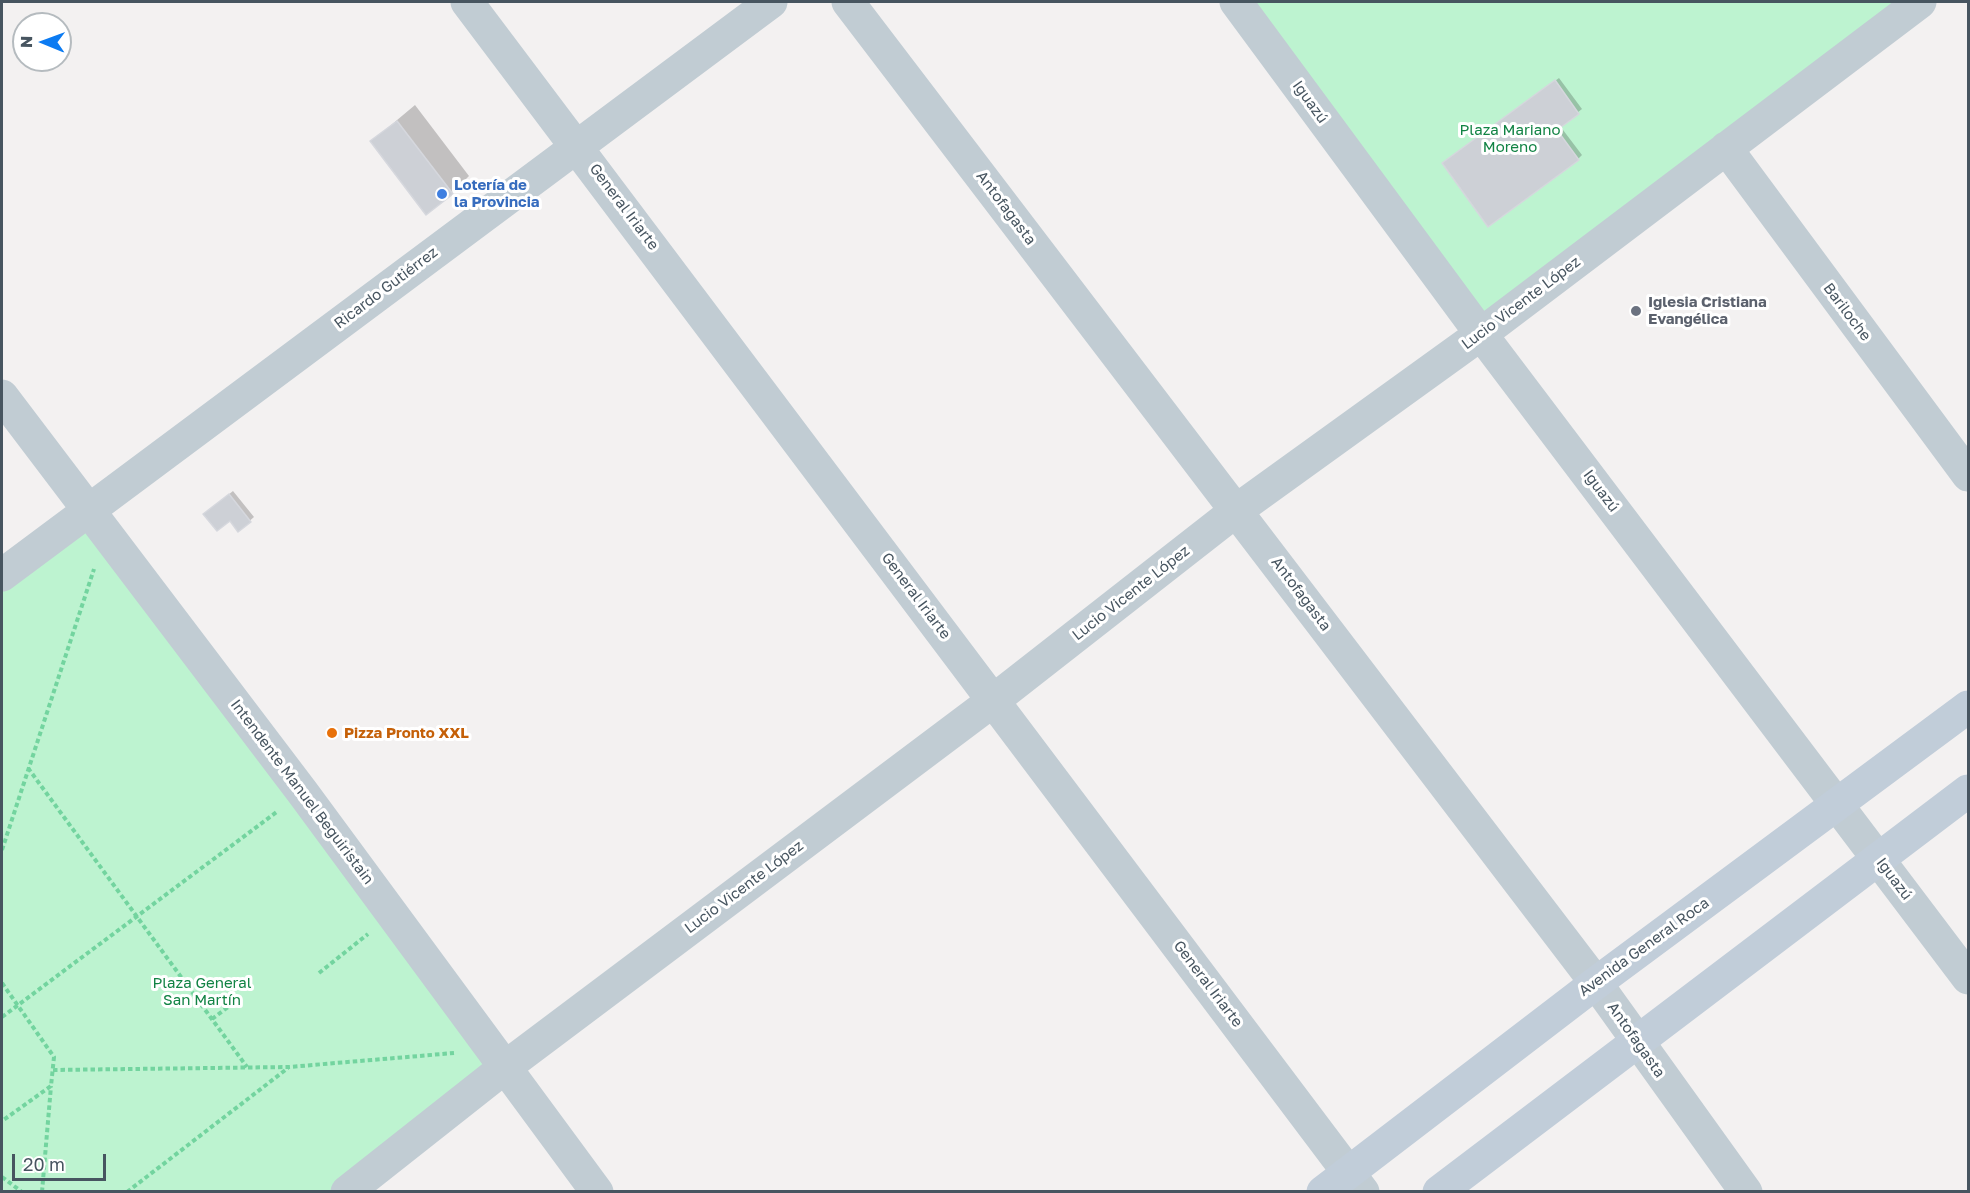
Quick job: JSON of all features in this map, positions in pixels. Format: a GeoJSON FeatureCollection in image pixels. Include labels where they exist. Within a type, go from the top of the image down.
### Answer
{"type":"FeatureCollection","features":[{"type":"Feature","properties":{"kind":"main road","name":"Avenida General Roca"},"geometry":{"type":"LineString","coordinates":[[1323,1191],[1356,1182],[1596,983],[1968,707]]}},
{"type":"Feature","properties":{"kind":"main road"},"geometry":{"type":"LineString","coordinates":[[1439,1191],[1968,791]]}},
{"type":"Feature","properties":{"kind":"street","name":"General Iriarte"},"geometry":{"type":"LineString","coordinates":[[467,2],[578,146],[1356,1182]]}},
{"type":"Feature","properties":{"kind":"street","name":"Ricardo Gutiérrez"},"geometry":{"type":"LineString","coordinates":[[2,574],[96,523],[578,146],[771,2]]}},
{"type":"Feature","properties":{"kind":"street","name":"Antofagasta"},"geometry":{"type":"LineString","coordinates":[[848,2],[1596,983],[1746,1191]]}},
{"type":"Feature","properties":{"kind":"street","name":"Iguazú"},"geometry":{"type":"LineString","coordinates":[[1236,2],[1481,334],[1839,804],[1968,978]]}},
{"type":"Feature","properties":{"kind":"street","name":"Lucio Vicente López"},"geometry":{"type":"LineString","coordinates":[[347,1191],[498,1059],[994,700],[1237,510],[1481,334],[1920,2]]}},
{"type":"Feature","properties":{"kind":"street","name":"Bariloche"},"geometry":{"type":"LineString","coordinates":[[1726,148],[1968,475]]}},
{"type":"Feature","properties":{"kind":"street","name":"Intendente Manuel Beguiristain"},"geometry":{"type":"LineString","coordinates":[[2,396],[96,523],[303,793],[597,1191]]}},
{"type":"Feature","properties":{"kind":"path"},"geometry":{"type":"LineString","coordinates":[[2,850],[28,768],[96,523]]}},
{"type":"Feature","properties":{"kind":"path"},"geometry":{"type":"LineString","coordinates":[[28,768],[248,1068]]}},
{"type":"Feature","properties":{"kind":"path"},"geometry":{"type":"LineString","coordinates":[[2,1017],[303,793]]}},
{"type":"Feature","properties":{"kind":"path"},"geometry":{"type":"LineString","coordinates":[[2,837],[7,833]]}},
{"type":"Feature","properties":{"kind":"path"},"geometry":{"type":"LineString","coordinates":[[319,973],[393,914]]}},
{"type":"Feature","properties":{"kind":"path"},"geometry":{"type":"LineString","coordinates":[[2,983],[54,1057],[42,1191]]}},
{"type":"Feature","properties":{"kind":"path"},"geometry":{"type":"LineString","coordinates":[[212,1019],[236,1001]]}},
{"type":"Feature","properties":{"kind":"path"},"geometry":{"type":"LineString","coordinates":[[53,1070],[290,1067],[498,1059]]}},
{"type":"Feature","properties":{"kind":"path"},"geometry":{"type":"LineString","coordinates":[[127,1191],[290,1067]]}},
{"type":"Feature","properties":{"kind":"path"},"geometry":{"type":"LineString","coordinates":[[2,1122],[51,1086]]}},
{"type":"Feature","properties":{"kind":"path"},"geometry":{"type":"LineString","coordinates":[[2,1177],[22,1191]]}},
{"type":"Feature","properties":{"kind":"green space","name":"Plaza Mariano Moreno"},"geometry":{"type":"Polygon","coordinates":[[[1236,2],[1920,2],[1481,334],[1236,2]]]}},
{"type":"Feature","properties":{"kind":"green space","name":"Plaza General San Martín"},"geometry":{"type":"Polygon","coordinates":[[[88,511],[504,1068],[347,1191],[2,1191],[2,575],[88,511]]]}},
{"type":"Feature","properties":{"kind":"building"},"geometry":{"type":"Polygon","coordinates":[[[1555,80],[1579,114],[1557,130],[1579,160],[1488,227],[1442,163],[1555,80]]]}},
{"type":"Feature","properties":{"kind":"building"},"geometry":{"type":"Polygon","coordinates":[[[397,121],[453,194],[426,215],[370,141],[397,121]]]}},
{"type":"Feature","properties":{"kind":"building"},"geometry":{"type":"Polygon","coordinates":[[[229,494],[251,522],[238,532],[230,521],[217,531],[203,514],[229,494]]]}},
{"type":"Feature","properties":{"kind":"place","name":"Lotería de la Provincia"},"geometry":{"type":"Point","coordinates":[442,194]}},
{"type":"Feature","properties":{"kind":"place","name":"Iglesia Cristiana Evangélica"},"geometry":{"type":"Point","coordinates":[1636,311]}},
{"type":"Feature","properties":{"kind":"place","name":"Pizza Pronto XXL"},"geometry":{"type":"Point","coordinates":[332,733]}}]}
